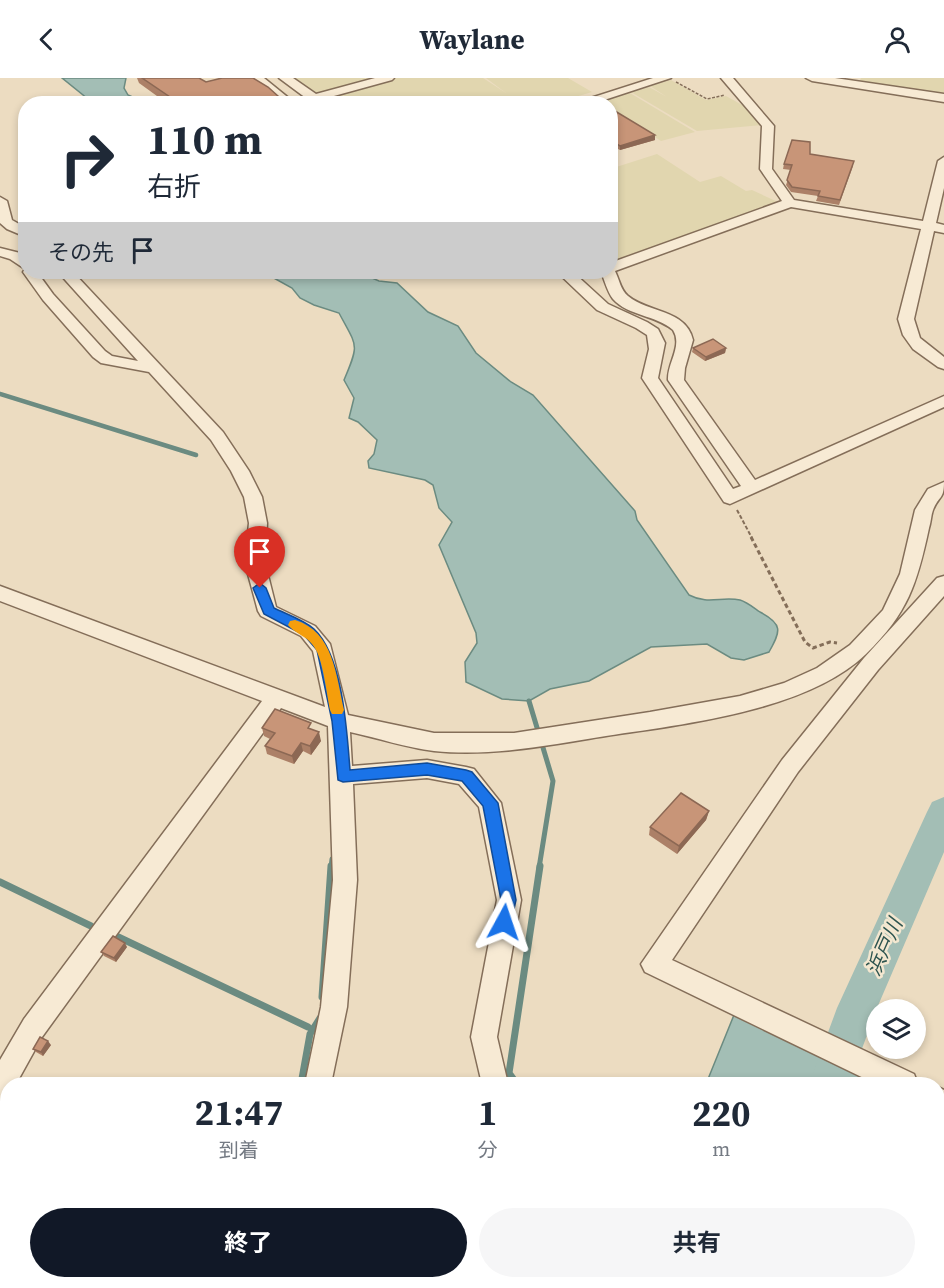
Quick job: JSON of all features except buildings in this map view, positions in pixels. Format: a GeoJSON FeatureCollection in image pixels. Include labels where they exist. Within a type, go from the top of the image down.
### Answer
{"type":"FeatureCollection","features":[{"type":"Feature","properties":{"kind":"street"},"geometry":{"type":"LineString","coordinates":[[257,78],[280,96]]}},
{"type":"Feature","properties":{"kind":"street"},"geometry":{"type":"LineString","coordinates":[[285,78],[312,96]]}},
{"type":"Feature","properties":{"kind":"street"},"geometry":{"type":"LineString","coordinates":[[331,96],[388,78]]}},
{"type":"Feature","properties":{"kind":"street"},"geometry":{"type":"LineString","coordinates":[[605,96],[667,78]]}},
{"type":"Feature","properties":{"kind":"street"},"geometry":{"type":"LineString","coordinates":[[727,78],[768,126],[766,169],[790,203]]}},
{"type":"Feature","properties":{"kind":"street"},"geometry":{"type":"LineString","coordinates":[[812,78],[944,98]]}},
{"type":"Feature","properties":{"kind":"street"},"geometry":{"type":"LineString","coordinates":[[944,161],[936,227],[906,319],[908,334],[919,346],[944,364]]}},
{"type":"Feature","properties":{"kind":"street"},"geometry":{"type":"LineString","coordinates":[[0,201],[4,222],[18,230]]}},
{"type":"Feature","properties":{"kind":"street"},"geometry":{"type":"LineString","coordinates":[[618,267],[790,203],[936,227]]}},
{"type":"Feature","properties":{"kind":"street"},"geometry":{"type":"LineString","coordinates":[[0,252],[18,258]]}},
{"type":"Feature","properties":{"kind":"street"},"geometry":{"type":"LineString","coordinates":[[35,279],[48,297],[99,354],[107,360],[153,368]]}},
{"type":"Feature","properties":{"kind":"street"},"geometry":{"type":"LineString","coordinates":[[71,279],[217,436],[240,471],[253,497],[258,523],[255,563],[260,588],[268,610],[308,631],[323,649],[339,721],[343,776],[345,880],[334,1006],[319,1077]]}},
{"type":"Feature","properties":{"kind":"street"},"geometry":{"type":"LineString","coordinates":[[572,279],[608,311],[650,330],[655,337],[657,347],[649,370],[650,378],[730,498],[944,400]]}},
{"type":"Feature","properties":{"kind":"street"},"geometry":{"type":"LineString","coordinates":[[612,279],[615,291],[622,299],[673,323],[681,330],[685,343],[674,369],[676,380],[752,488]]}},
{"type":"Feature","properties":{"kind":"street"},"geometry":{"type":"LineString","coordinates":[[0,593],[339,721],[434,742],[514,742],[696,713],[773,695],[824,674],[857,650],[881,627],[897,604],[910,574],[924,510],[934,493],[944,488]]}},
{"type":"Feature","properties":{"kind":"street"},"geometry":{"type":"LineString","coordinates":[[889,1077],[654,964],[790,766],[871,664],[944,583]]}},
{"type":"Feature","properties":{"kind":"street"},"geometry":{"type":"LineString","coordinates":[[6,1077],[33,1028],[276,698]]}},
{"type":"Feature","properties":{"kind":"street"},"geometry":{"type":"LineString","coordinates":[[343,776],[427,769],[466,776],[490,803],[508,900],[484,1037],[493,1077]]}},
{"type":"Feature","properties":{"kind":"path"},"geometry":{"type":"LineString","coordinates":[[667,78],[707,99],[725,94],[753,107]]}},
{"type":"Feature","properties":{"kind":"path"},"geometry":{"type":"LineString","coordinates":[[730,498],[806,642],[813,648],[830,642],[846,644],[857,650]]}},
{"type":"Feature","properties":{"kind":"shaded area"},"geometry":{"type":"Polygon","coordinates":[[[294,78],[379,78],[315,94],[294,78]]]}},
{"type":"Feature","properties":{"kind":"shaded area"},"geometry":{"type":"Polygon","coordinates":[[[397,78],[483,78],[506,93],[486,78],[568,78],[592,92],[579,96],[328,96],[397,78]]]}},
{"type":"Feature","properties":{"kind":"shaded area"},"geometry":{"type":"Polygon","coordinates":[[[861,78],[944,78],[944,96],[859,83],[861,78]]]}},
{"type":"Feature","properties":{"kind":"shaded area"},"geometry":{"type":"Polygon","coordinates":[[[671,80],[706,100],[726,96],[753,111],[762,125],[697,131],[631,92],[649,87],[667,97],[650,86],[671,80]]]}},
{"type":"Feature","properties":{"kind":"shaded area"},"geometry":{"type":"Polygon","coordinates":[[[630,93],[695,132],[661,141],[618,113],[618,96],[630,93]]]}},
{"type":"Feature","properties":{"kind":"shaded area"},"geometry":{"type":"Polygon","coordinates":[[[657,154],[700,182],[721,176],[746,191],[752,190],[780,203],[618,261],[618,166],[657,154]]]}},
{"type":"Feature","properties":{"kind":"water"},"geometry":{"type":"Polygon","coordinates":[[[62,78],[126,78],[124,88],[130,96],[84,96],[62,78]]]}},
{"type":"Feature","properties":{"kind":"water"},"geometry":{"type":"Polygon","coordinates":[[[276,279],[374,279],[397,283],[428,312],[458,326],[476,353],[511,382],[533,395],[635,511],[637,520],[689,595],[709,600],[740,600],[773,620],[778,629],[769,652],[744,660],[731,658],[707,644],[651,647],[589,681],[550,689],[529,701],[502,699],[466,682],[465,662],[477,643],[476,633],[439,545],[452,522],[439,508],[433,485],[425,480],[369,468],[368,461],[374,454],[377,440],[358,422],[349,418],[354,398],[344,380],[354,352],[353,339],[339,313],[300,298],[292,288],[276,279]]]}},
{"type":"Feature","properties":{"kind":"water"},"geometry":{"type":"Polygon","coordinates":[[[736,1010],[878,1077],[709,1077],[736,1010]]]}},
{"type":"Feature","properties":{"kind":"waterway"},"geometry":{"type":"LineString","coordinates":[[0,394],[196,455]]}},
{"type":"Feature","properties":{"kind":"waterway"},"geometry":{"type":"LineString","coordinates":[[529,701],[553,781],[539,868]]}},
{"type":"Feature","properties":{"kind":"waterway","name":"浜戸川"},"geometry":{"type":"LineString","coordinates":[[832,1077],[857,1008],[944,812]]}},
{"type":"Feature","properties":{"kind":"waterway"},"geometry":{"type":"LineString","coordinates":[[331,868],[332,859]]}},
{"type":"Feature","properties":{"kind":"waterway"},"geometry":{"type":"LineString","coordinates":[[322,997],[331,866]]}},
{"type":"Feature","properties":{"kind":"waterway"},"geometry":{"type":"LineString","coordinates":[[512,1077],[509,1073],[540,866]]}},
{"type":"Feature","properties":{"kind":"waterway"},"geometry":{"type":"LineString","coordinates":[[0,882],[91,926]]}},
{"type":"Feature","properties":{"kind":"waterway"},"geometry":{"type":"LineString","coordinates":[[112,934],[308,1027]]}},
{"type":"Feature","properties":{"kind":"waterway"},"geometry":{"type":"LineString","coordinates":[[302,1077],[310,1034],[320,1018]]}},
{"type":"Feature","properties":{"kind":"slow traffic"},"geometry":{"type":"LineString","coordinates":[[295,625],[308,631],[323,649],[337,710]]}},
{"type":"Feature","properties":{"kind":"route"},"geometry":{"type":"LineString","coordinates":[[260,588],[268,610],[308,631],[323,649],[339,721],[343,776],[427,769],[466,776],[490,803],[508,900],[504,922]]}}]}
